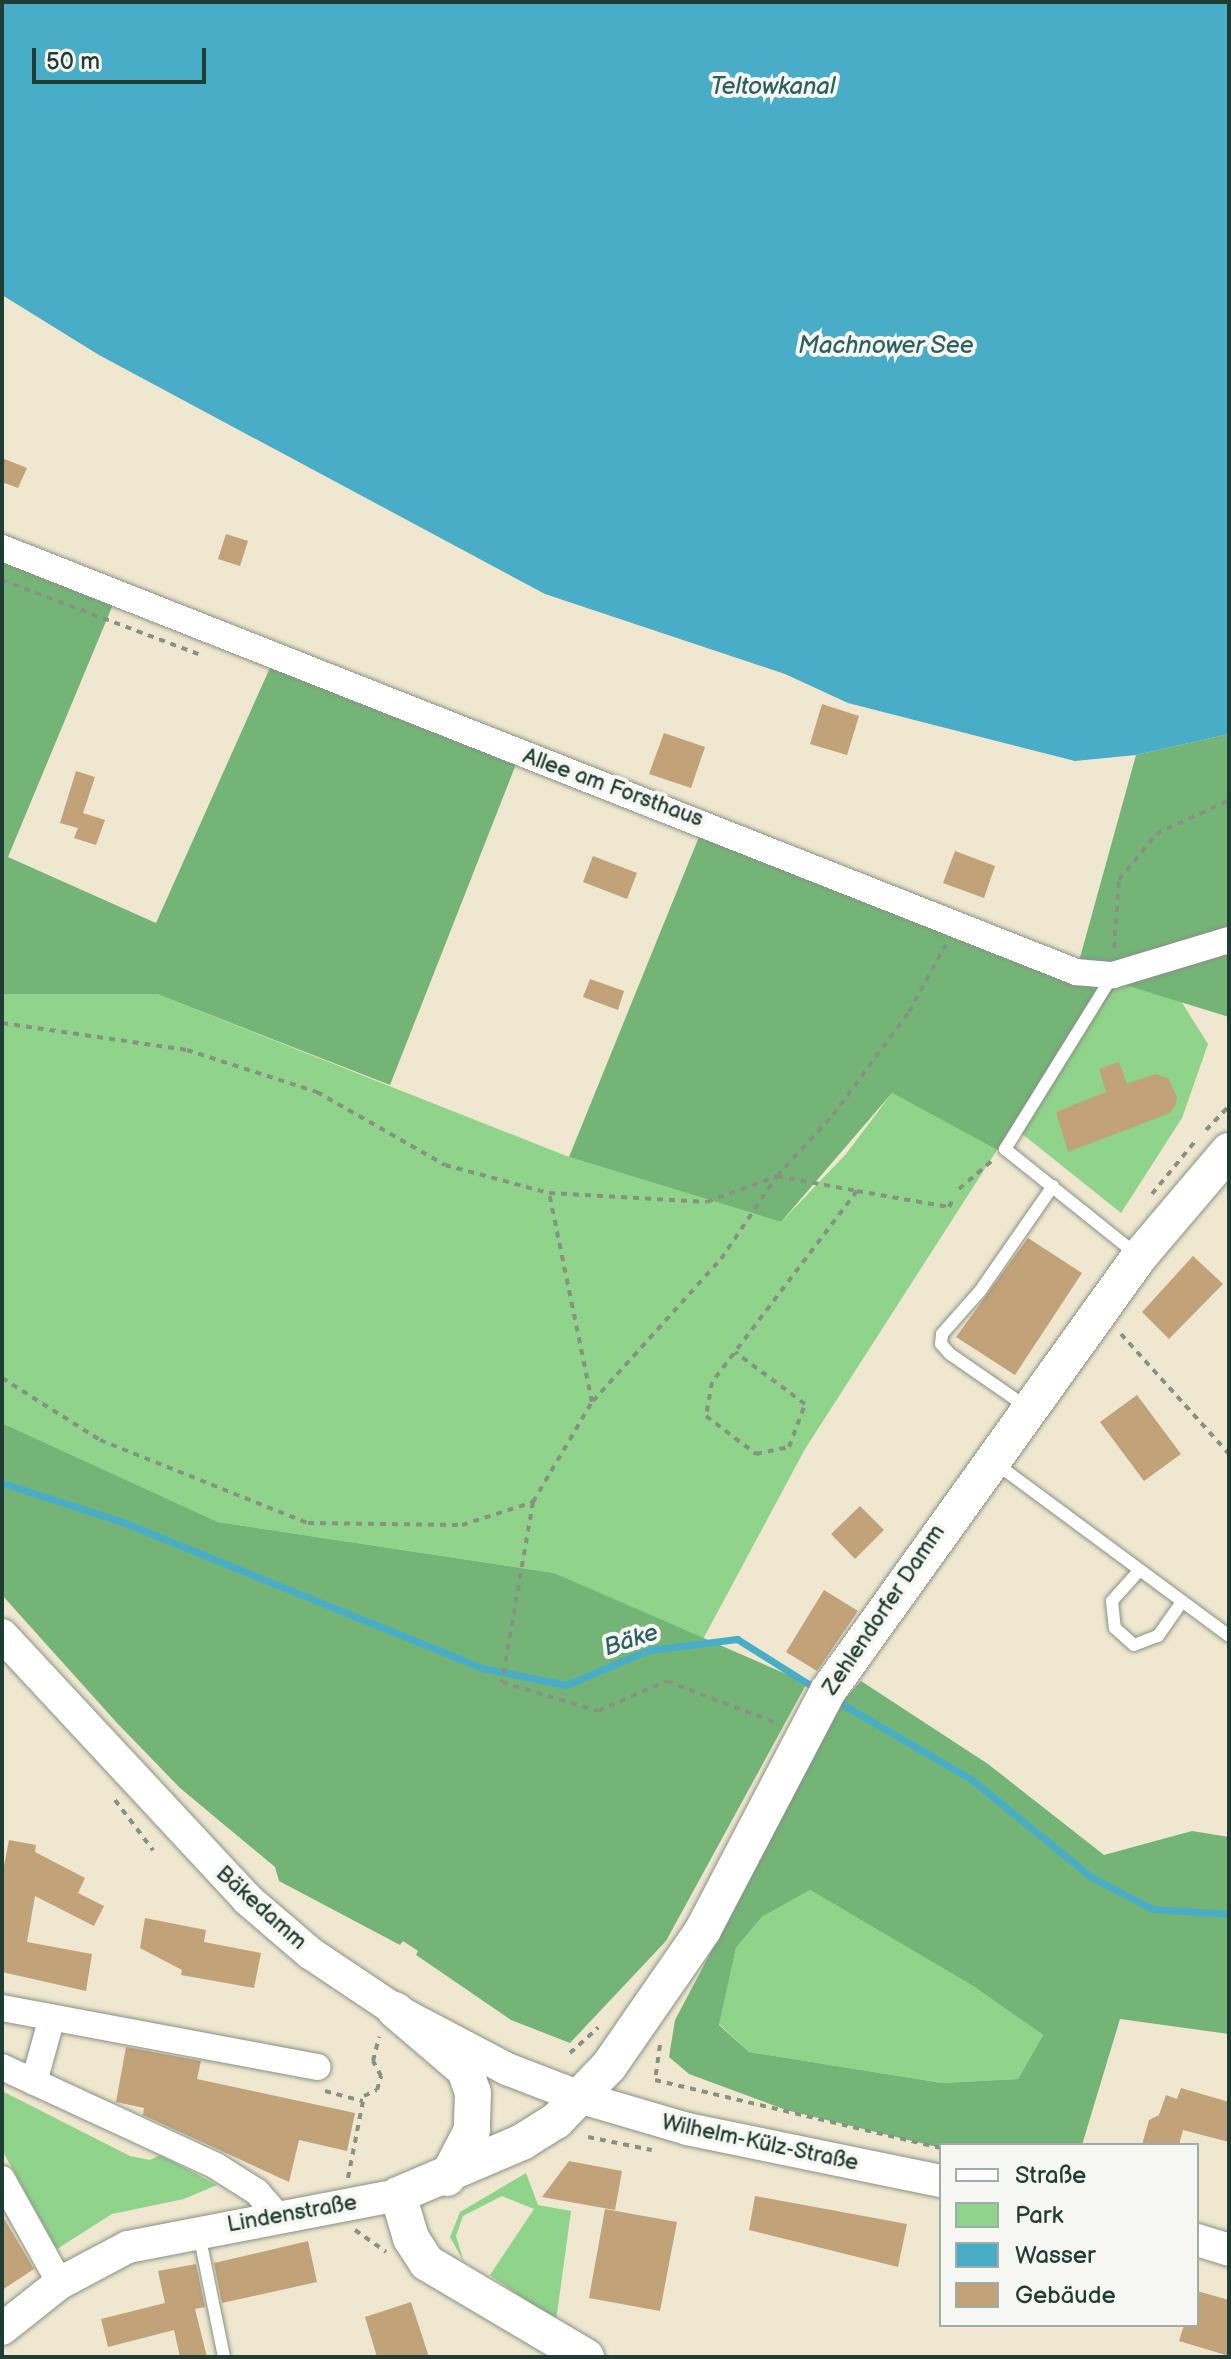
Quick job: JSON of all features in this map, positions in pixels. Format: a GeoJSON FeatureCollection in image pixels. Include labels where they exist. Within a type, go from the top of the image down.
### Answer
{"type":"FeatureCollection","features":[{"type":"Feature","properties":{"kind":"main road","name":"Zehlendorfer Damm"},"geometry":{"type":"LineString","coordinates":[[582,2098],[662,1994],[703,1930],[802,1733],[828,1691],[990,1460],[1139,1257],[1229,1151]]}},
{"type":"Feature","properties":{"kind":"main road"},"geometry":{"type":"LineString","coordinates":[[388,2020],[465,2070],[473,2093],[467,2147],[447,2178]]}},
{"type":"Feature","properties":{"kind":"main road","name":"Lindenstraße"},"geometry":{"type":"LineString","coordinates":[[398,2195],[447,2178],[522,2142],[582,2098]]}},
{"type":"Feature","properties":{"kind":"main road"},"geometry":{"type":"LineString","coordinates":[[398,2195],[411,2238],[427,2263],[586,2357]]}},
{"type":"Feature","properties":{"kind":"street","name":"Allee am Forsthaus"},"geometry":{"type":"LineString","coordinates":[[2,548],[277,652],[520,754],[705,822],[954,927],[1076,972],[1113,975],[1229,940]]}},
{"type":"Feature","properties":{"kind":"street","name":"Bäkedamm"},"geometry":{"type":"LineString","coordinates":[[2,1635],[247,1899],[388,2020],[582,2098]]}},
{"type":"Feature","properties":{"kind":"street"},"geometry":{"type":"LineString","coordinates":[[2,2008],[318,2067]]}},
{"type":"Feature","properties":{"kind":"street"},"geometry":{"type":"LineString","coordinates":[[34,2082],[52,2017]]}},
{"type":"Feature","properties":{"kind":"street"},"geometry":{"type":"LineString","coordinates":[[2,2067],[216,2166],[257,2192],[276,2214]]}},
{"type":"Feature","properties":{"kind":"street","name":"Wilhelm-Külz-Straße"},"geometry":{"type":"LineString","coordinates":[[582,2098],[687,2129],[939,2181]]}},
{"type":"Feature","properties":{"kind":"street"},"geometry":{"type":"LineString","coordinates":[[2,2179],[60,2283]]}},
{"type":"Feature","properties":{"kind":"street","name":"Lindenstraße"},"geometry":{"type":"LineString","coordinates":[[2,2329],[60,2283],[128,2247],[276,2214],[352,2222],[398,2195]]}},
{"type":"Feature","properties":{"kind":"street"},"geometry":{"type":"LineString","coordinates":[[1199,2241],[1229,2250]]}},
{"type":"Feature","properties":{"kind":"lane"},"geometry":{"type":"LineString","coordinates":[[1113,975],[1005,1149],[1139,1257]]}},
{"type":"Feature","properties":{"kind":"lane"},"geometry":{"type":"LineString","coordinates":[[1028,1408],[950,1354],[941,1344],[942,1334],[980,1291],[1053,1186]]}},
{"type":"Feature","properties":{"kind":"lane"},"geometry":{"type":"LineString","coordinates":[[990,1460],[1180,1605],[1229,1636]]}},
{"type":"Feature","properties":{"kind":"lane"},"geometry":{"type":"LineString","coordinates":[[1138,1572],[1112,1601],[1115,1628],[1134,1645],[1158,1636],[1180,1605]]}},
{"type":"Feature","properties":{"kind":"lane"},"geometry":{"type":"LineString","coordinates":[[199,2231],[224,2357]]}},
{"type":"Feature","properties":{"kind":"path"},"geometry":{"type":"LineString","coordinates":[[1113,975],[1119,880],[1156,834],[1229,800]]}},
{"type":"Feature","properties":{"kind":"path"},"geometry":{"type":"LineString","coordinates":[[802,1733],[667,1681],[598,1711],[502,1682],[533,1502],[592,1402],[721,1259],[777,1176],[833,1115],[909,1012],[954,927]]}},
{"type":"Feature","properties":{"kind":"path"},"geometry":{"type":"LineString","coordinates":[[2,1023],[187,1050],[317,1092],[445,1165],[549,1193],[707,1202],[777,1176],[949,1207],[953,1199]]}},
{"type":"Feature","properties":{"kind":"path"},"geometry":{"type":"LineString","coordinates":[[959,1189],[1005,1149]]}},
{"type":"Feature","properties":{"kind":"path"},"geometry":{"type":"LineString","coordinates":[[735,1352],[805,1404],[789,1447],[756,1454],[706,1416],[712,1382],[857,1191]]}},
{"type":"Feature","properties":{"kind":"path"},"geometry":{"type":"LineString","coordinates":[[549,1193],[592,1402]]}},
{"type":"Feature","properties":{"kind":"path"},"geometry":{"type":"LineString","coordinates":[[1100,1310],[1229,1454]]}},
{"type":"Feature","properties":{"kind":"path"},"geometry":{"type":"LineString","coordinates":[[2,1378],[100,1440],[308,1523],[462,1525],[533,1502]]}},
{"type":"Feature","properties":{"kind":"path"},"geometry":{"type":"LineString","coordinates":[[388,2020],[373,2061],[381,2076],[377,2090],[363,2101],[348,2177],[352,2222],[393,2257]]}},
{"type":"Feature","properties":{"kind":"path"},"geometry":{"type":"LineString","coordinates":[[318,2067],[327,2077],[325,2093],[363,2101]]}},
{"type":"Feature","properties":{"kind":"path"},"geometry":{"type":"LineString","coordinates":[[655,2080],[939,2148]]}},
{"type":"Feature","properties":{"kind":"path"},"geometry":{"type":"LineString","coordinates":[[588,2137],[644,2148]]}},
{"type":"Feature","properties":{"kind":"green space"},"geometry":{"type":"Polygon","coordinates":[[[2,548],[119,590],[8,857],[156,923],[277,652],[520,754],[390,1085],[157,994],[2,994],[2,548]]]}},
{"type":"Feature","properties":{"kind":"green space"},"geometry":{"type":"Polygon","coordinates":[[[1229,734],[1229,1017],[1119,983],[997,1150],[892,1093],[781,1222],[569,1157],[705,822],[1076,972],[1136,755],[1229,734]]]}},
{"type":"Feature","properties":{"kind":"green space"},"geometry":{"type":"Polygon","coordinates":[[[1119,982],[1179,998],[1208,1044],[1182,1118],[1121,1213],[1016,1129],[1119,982]]]}},
{"type":"Feature","properties":{"kind":"green space"},"geometry":{"type":"Polygon","coordinates":[[[2,994],[157,994],[569,1157],[781,1222],[846,1154],[892,1093],[997,1150],[805,1449],[702,1641],[554,1573],[218,1522],[2,1423],[2,994]]]}},
{"type":"Feature","properties":{"kind":"green space"},"geometry":{"type":"Polygon","coordinates":[[[2,1423],[218,1522],[554,1573],[807,1683],[666,1941],[570,2043],[511,2020],[416,1955],[418,1951],[403,1941],[400,1945],[279,1881],[275,1867],[180,1788],[117,1723],[2,1595],[2,1423]]]}},
{"type":"Feature","properties":{"kind":"green space"},"geometry":{"type":"Polygon","coordinates":[[[861,1681],[988,1764],[1104,1855],[1192,1831],[1229,1837],[1229,2034],[1120,2019],[1083,2143],[939,2143],[939,2148],[786,2110],[689,2074],[669,2057],[675,2020],[844,1700],[861,1681]],[[810,1890],[762,1917],[736,1948],[719,2025],[749,2052],[942,2083],[1018,2079],[1043,2035],[973,1986],[810,1890]]]}},
{"type":"Feature","properties":{"kind":"green space"},"geometry":{"type":"Polygon","coordinates":[[[810,1890],[973,1986],[1043,2035],[1018,2079],[942,2083],[749,2052],[719,2024],[736,1948],[762,1917],[810,1890]]]}},
{"type":"Feature","properties":{"kind":"green space"},"geometry":{"type":"Polygon","coordinates":[[[2,2091],[130,2156],[150,2160],[160,2155],[217,2185],[184,2199],[112,2214],[57,2249],[2,2150],[2,2091]]]}},
{"type":"Feature","properties":{"kind":"green space"},"geometry":{"type":"Polygon","coordinates":[[[526,2173],[538,2205],[571,2211],[556,2321],[490,2275],[534,2209],[502,2196],[463,2216],[456,2236],[464,2262],[450,2237],[460,2212],[526,2173]]]}},
{"type":"Feature","properties":{"kind":"water","name":"Machnower See"},"geometry":{"type":"Polygon","coordinates":[[[2,2],[1229,2],[1229,734],[1136,755],[1075,761],[848,703],[785,674],[545,594],[99,355],[2,295],[2,2]]]}},
{"type":"Feature","properties":{"kind":"building"},"geometry":{"type":"Polygon","coordinates":[[[2,458],[27,468],[18,488],[2,482],[2,458]]]}},
{"type":"Feature","properties":{"kind":"building"},"geometry":{"type":"Polygon","coordinates":[[[226,534],[248,541],[240,566],[218,559],[226,534]]]}},
{"type":"Feature","properties":{"kind":"building"},"geometry":{"type":"Polygon","coordinates":[[[822,704],[859,716],[847,755],[810,744],[822,704]]]}},
{"type":"Feature","properties":{"kind":"building"},"geometry":{"type":"Polygon","coordinates":[[[664,733],[705,747],[691,788],[649,774],[664,733]]]}},
{"type":"Feature","properties":{"kind":"building"},"geometry":{"type":"Polygon","coordinates":[[[76,771],[95,777],[83,813],[105,820],[96,845],[74,838],[78,828],[60,823],[76,771]]]}},
{"type":"Feature","properties":{"kind":"building"},"geometry":{"type":"Polygon","coordinates":[[[955,851],[995,866],[984,898],[943,883],[955,851]]]}},
{"type":"Feature","properties":{"kind":"building"},"geometry":{"type":"Polygon","coordinates":[[[593,856],[637,873],[627,899],[583,882],[593,856]]]}},
{"type":"Feature","properties":{"kind":"building"},"geometry":{"type":"Polygon","coordinates":[[[590,979],[624,991],[618,1010],[583,997],[590,979]]]}},
{"type":"Feature","properties":{"kind":"building"},"geometry":{"type":"Polygon","coordinates":[[[1119,1062],[1127,1084],[1155,1074],[1168,1078],[1177,1097],[1175,1106],[1170,1113],[1068,1152],[1056,1112],[1106,1092],[1099,1069],[1119,1062]]]}},
{"type":"Feature","properties":{"kind":"building"},"geometry":{"type":"Polygon","coordinates":[[[1028,1238],[1082,1273],[1015,1375],[956,1337],[1028,1238]]]}},
{"type":"Feature","properties":{"kind":"building"},"geometry":{"type":"Polygon","coordinates":[[[1193,1256],[1223,1284],[1169,1339],[1142,1312],[1193,1256]]]}},
{"type":"Feature","properties":{"kind":"building"},"geometry":{"type":"Polygon","coordinates":[[[1137,1395],[1181,1454],[1144,1481],[1100,1422],[1137,1395]]]}},
{"type":"Feature","properties":{"kind":"building"},"geometry":{"type":"Polygon","coordinates":[[[860,1506],[884,1530],[855,1559],[831,1534],[860,1506]]]}},
{"type":"Feature","properties":{"kind":"building"},"geometry":{"type":"Polygon","coordinates":[[[824,1590],[858,1611],[817,1671],[786,1652],[824,1590]]]}},
{"type":"Feature","properties":{"kind":"building"},"geometry":{"type":"Polygon","coordinates":[[[9,1840],[36,1845],[35,1852],[85,1878],[78,1893],[104,1906],[94,1926],[35,1896],[27,1942],[92,1954],[86,1991],[2,1972],[2,1876],[9,1840]]]}},
{"type":"Feature","properties":{"kind":"building"},"geometry":{"type":"Polygon","coordinates":[[[145,1918],[206,1930],[204,1942],[261,1953],[254,1988],[181,1975],[182,1970],[140,1948],[145,1918]]]}},
{"type":"Feature","properties":{"kind":"building"},"geometry":{"type":"Polygon","coordinates":[[[126,2047],[201,2061],[197,2079],[355,2113],[347,2151],[299,2140],[289,2182],[143,2115],[144,2108],[116,2102],[126,2047]]]}},
{"type":"Feature","properties":{"kind":"building"},"geometry":{"type":"Polygon","coordinates":[[[1181,2088],[1229,2102],[1229,2142],[1183,2130],[1180,2143],[1143,2143],[1149,2120],[1159,2115],[1166,2095],[1177,2099],[1181,2088]]]}},
{"type":"Feature","properties":{"kind":"building"},"geometry":{"type":"Polygon","coordinates":[[[569,2161],[622,2171],[615,2210],[542,2197],[569,2161]]]}},
{"type":"Feature","properties":{"kind":"building"},"geometry":{"type":"Polygon","coordinates":[[[755,2196],[907,2224],[898,2267],[749,2230],[755,2196]]]}},
{"type":"Feature","properties":{"kind":"building"},"geometry":{"type":"Polygon","coordinates":[[[605,2209],[677,2222],[660,2311],[589,2298],[605,2209]]]}},
{"type":"Feature","properties":{"kind":"building"},"geometry":{"type":"Polygon","coordinates":[[[2,2215],[34,2269],[2,2290],[2,2215]]]}},
{"type":"Feature","properties":{"kind":"building"},"geometry":{"type":"Polygon","coordinates":[[[308,2241],[317,2282],[222,2303],[214,2263],[308,2241]]]}},
{"type":"Feature","properties":{"kind":"building"},"geometry":{"type":"Polygon","coordinates":[[[196,2264],[205,2307],[195,2309],[207,2357],[180,2357],[174,2330],[108,2347],[101,2319],[165,2303],[158,2271],[196,2264]]]}},
{"type":"Feature","properties":{"kind":"building"},"geometry":{"type":"Polygon","coordinates":[[[1199,2292],[1229,2300],[1229,2356],[1179,2341],[1183,2327],[1199,2327],[1199,2292]]]}},
{"type":"Feature","properties":{"kind":"building"},"geometry":{"type":"Polygon","coordinates":[[[411,2302],[429,2357],[377,2357],[365,2317],[411,2302]]]}},
{"type":"Feature","properties":{"kind":"waterway","name":"Bäke"},"geometry":{"type":"LineString","coordinates":[[2,1483],[120,1521],[482,1668],[566,1685],[649,1650],[737,1639],[818,1690]]}},
{"type":"Feature","properties":{"kind":"waterway","name":"Bäke"},"geometry":{"type":"LineString","coordinates":[[835,1700],[971,1779],[1091,1877],[1153,1909],[1229,1914]]}},
{"type":"Feature","properties":{"kind":"water label","name":"Teltowkanal"},"geometry":{"type":"Point","coordinates":[773,87]}}]}
